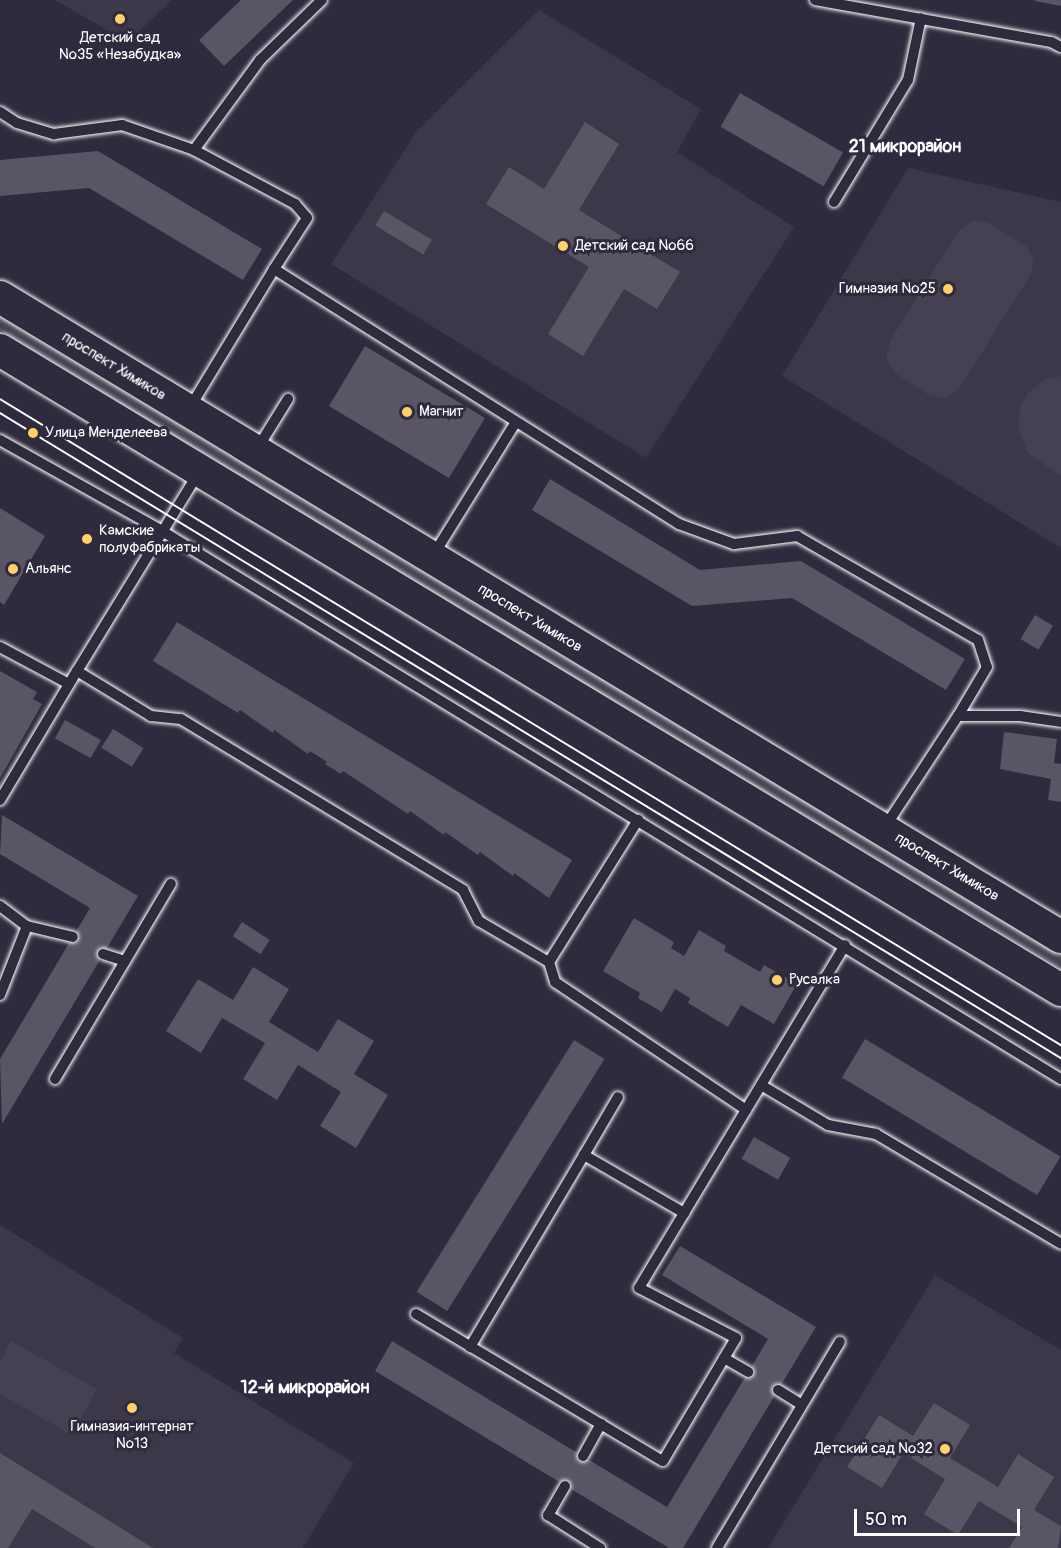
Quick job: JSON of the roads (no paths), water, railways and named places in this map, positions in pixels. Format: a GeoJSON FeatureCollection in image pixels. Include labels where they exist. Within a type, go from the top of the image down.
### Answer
{"type":"FeatureCollection","features":[{"type":"Feature","properties":{"kind":"main road","name":"проспект Химиков"},"geometry":{"type":"LineString","coordinates":[[0,297],[1061,937]]}},
{"type":"Feature","properties":{"kind":"main road"},"geometry":{"type":"LineString","coordinates":[[0,350],[1061,990]]}},
{"type":"Feature","properties":{"kind":"lane"},"geometry":{"type":"LineString","coordinates":[[194,150],[260,60],[322,0]]}},
{"type":"Feature","properties":{"kind":"lane"},"geometry":{"type":"LineString","coordinates":[[815,0],[1051,42],[1061,47]]}},
{"type":"Feature","properties":{"kind":"lane"},"geometry":{"type":"LineString","coordinates":[[834,202],[908,80],[921,18]]}},
{"type":"Feature","properties":{"kind":"lane"},"geometry":{"type":"LineString","coordinates":[[0,112],[17,123],[54,134],[123,125],[194,150],[296,204],[307,218],[188,411]]}},
{"type":"Feature","properties":{"kind":"lane"},"geometry":{"type":"LineString","coordinates":[[274,269],[678,524],[734,544],[797,536],[978,640],[987,666],[958,716],[883,829]]}},
{"type":"Feature","properties":{"kind":"lane"},"geometry":{"type":"LineString","coordinates":[[256,452],[288,399]]}},
{"type":"Feature","properties":{"kind":"lane"},"geometry":{"type":"LineString","coordinates":[[431,559],[516,422]]}},
{"type":"Feature","properties":{"kind":"lane"},"geometry":{"type":"LineString","coordinates":[[0,440],[162,531],[845,945],[1061,1079]]}},
{"type":"Feature","properties":{"kind":"lane"},"geometry":{"type":"LineString","coordinates":[[0,800],[200,470]]}},
{"type":"Feature","properties":{"kind":"lane"},"geometry":{"type":"LineString","coordinates":[[0,647],[69,684]]}},
{"type":"Feature","properties":{"kind":"lane"},"geometry":{"type":"LineString","coordinates":[[77,671],[151,716],[181,719],[463,890],[479,921],[549,962],[555,982],[746,1110]]}},
{"type":"Feature","properties":{"kind":"lane"},"geometry":{"type":"LineString","coordinates":[[958,716],[1020,716],[1061,722]]}},
{"type":"Feature","properties":{"kind":"lane"},"geometry":{"type":"LineString","coordinates":[[549,962],[638,820]]}},
{"type":"Feature","properties":{"kind":"lane"},"geometry":{"type":"LineString","coordinates":[[55,1079],[171,884]]}},
{"type":"Feature","properties":{"kind":"lane"},"geometry":{"type":"LineString","coordinates":[[0,906],[27,926],[73,937]]}},
{"type":"Feature","properties":{"kind":"lane"},"geometry":{"type":"LineString","coordinates":[[0,995],[27,926]]}},
{"type":"Feature","properties":{"kind":"lane"},"geometry":{"type":"LineString","coordinates":[[416,1314],[663,1461],[736,1338],[639,1288],[845,945]]}},
{"type":"Feature","properties":{"kind":"lane"},"geometry":{"type":"LineString","coordinates":[[103,954],[125,962]]}},
{"type":"Feature","properties":{"kind":"lane"},"geometry":{"type":"LineString","coordinates":[[761,1085],[828,1125],[876,1134],[1061,1244]]}},
{"type":"Feature","properties":{"kind":"lane"},"geometry":{"type":"LineString","coordinates":[[470,1347],[618,1097]]}},
{"type":"Feature","properties":{"kind":"lane"},"geometry":{"type":"LineString","coordinates":[[584,1155],[684,1213]]}},
{"type":"Feature","properties":{"kind":"lane"},"geometry":{"type":"LineString","coordinates":[[717,1548],[840,1342]]}},
{"type":"Feature","properties":{"kind":"lane"},"geometry":{"type":"LineString","coordinates":[[724,1358],[748,1372]]}},
{"type":"Feature","properties":{"kind":"lane"},"geometry":{"type":"LineString","coordinates":[[778,1390],[802,1405]]}},
{"type":"Feature","properties":{"kind":"lane"},"geometry":{"type":"LineString","coordinates":[[582,1455],[601,1424]]}},
{"type":"Feature","properties":{"kind":"lane"},"geometry":{"type":"LineString","coordinates":[[565,1486],[548,1515],[600,1548]]}},
{"type":"Feature","properties":{"kind":"tram line"},"geometry":{"type":"LineString","coordinates":[[0,399],[1061,1045]]}},
{"type":"Feature","properties":{"kind":"tram line"},"geometry":{"type":"LineString","coordinates":[[0,413],[1061,1058]]}},
{"type":"Feature","properties":{"kind":"place","name":"Детский сад №35 «Незабудка»"},"geometry":{"type":"Point","coordinates":[120,19]}},
{"type":"Feature","properties":{"kind":"place","name":"Детский сад №66"},"geometry":{"type":"Point","coordinates":[563,246]}},
{"type":"Feature","properties":{"kind":"place","name":"Гимназия №25"},"geometry":{"type":"Point","coordinates":[948,289]}},
{"type":"Feature","properties":{"kind":"place","name":"Магнит"},"geometry":{"type":"Point","coordinates":[407,412]}},
{"type":"Feature","properties":{"kind":"place","name":"Улица Менделеева"},"geometry":{"type":"Point","coordinates":[33,433]}},
{"type":"Feature","properties":{"kind":"place","name":"Камские полуфабрикаты"},"geometry":{"type":"Point","coordinates":[87,539]}},
{"type":"Feature","properties":{"kind":"place","name":"Альянс"},"geometry":{"type":"Point","coordinates":[13,569]}},
{"type":"Feature","properties":{"kind":"place","name":"Русалка"},"geometry":{"type":"Point","coordinates":[777,980]}},
{"type":"Feature","properties":{"kind":"place","name":"Гимназия-интернат №13"},"geometry":{"type":"Point","coordinates":[132,1408]}},
{"type":"Feature","properties":{"kind":"place","name":"Детский сад №32"},"geometry":{"type":"Point","coordinates":[945,1449]}},
{"type":"Feature","properties":{"kind":"district","name":"21 микрорайон"},"geometry":{"type":"Point","coordinates":[905,147]}},
{"type":"Feature","properties":{"kind":"district","name":"12-й микрорайон"},"geometry":{"type":"Point","coordinates":[305,1388]}}]}
